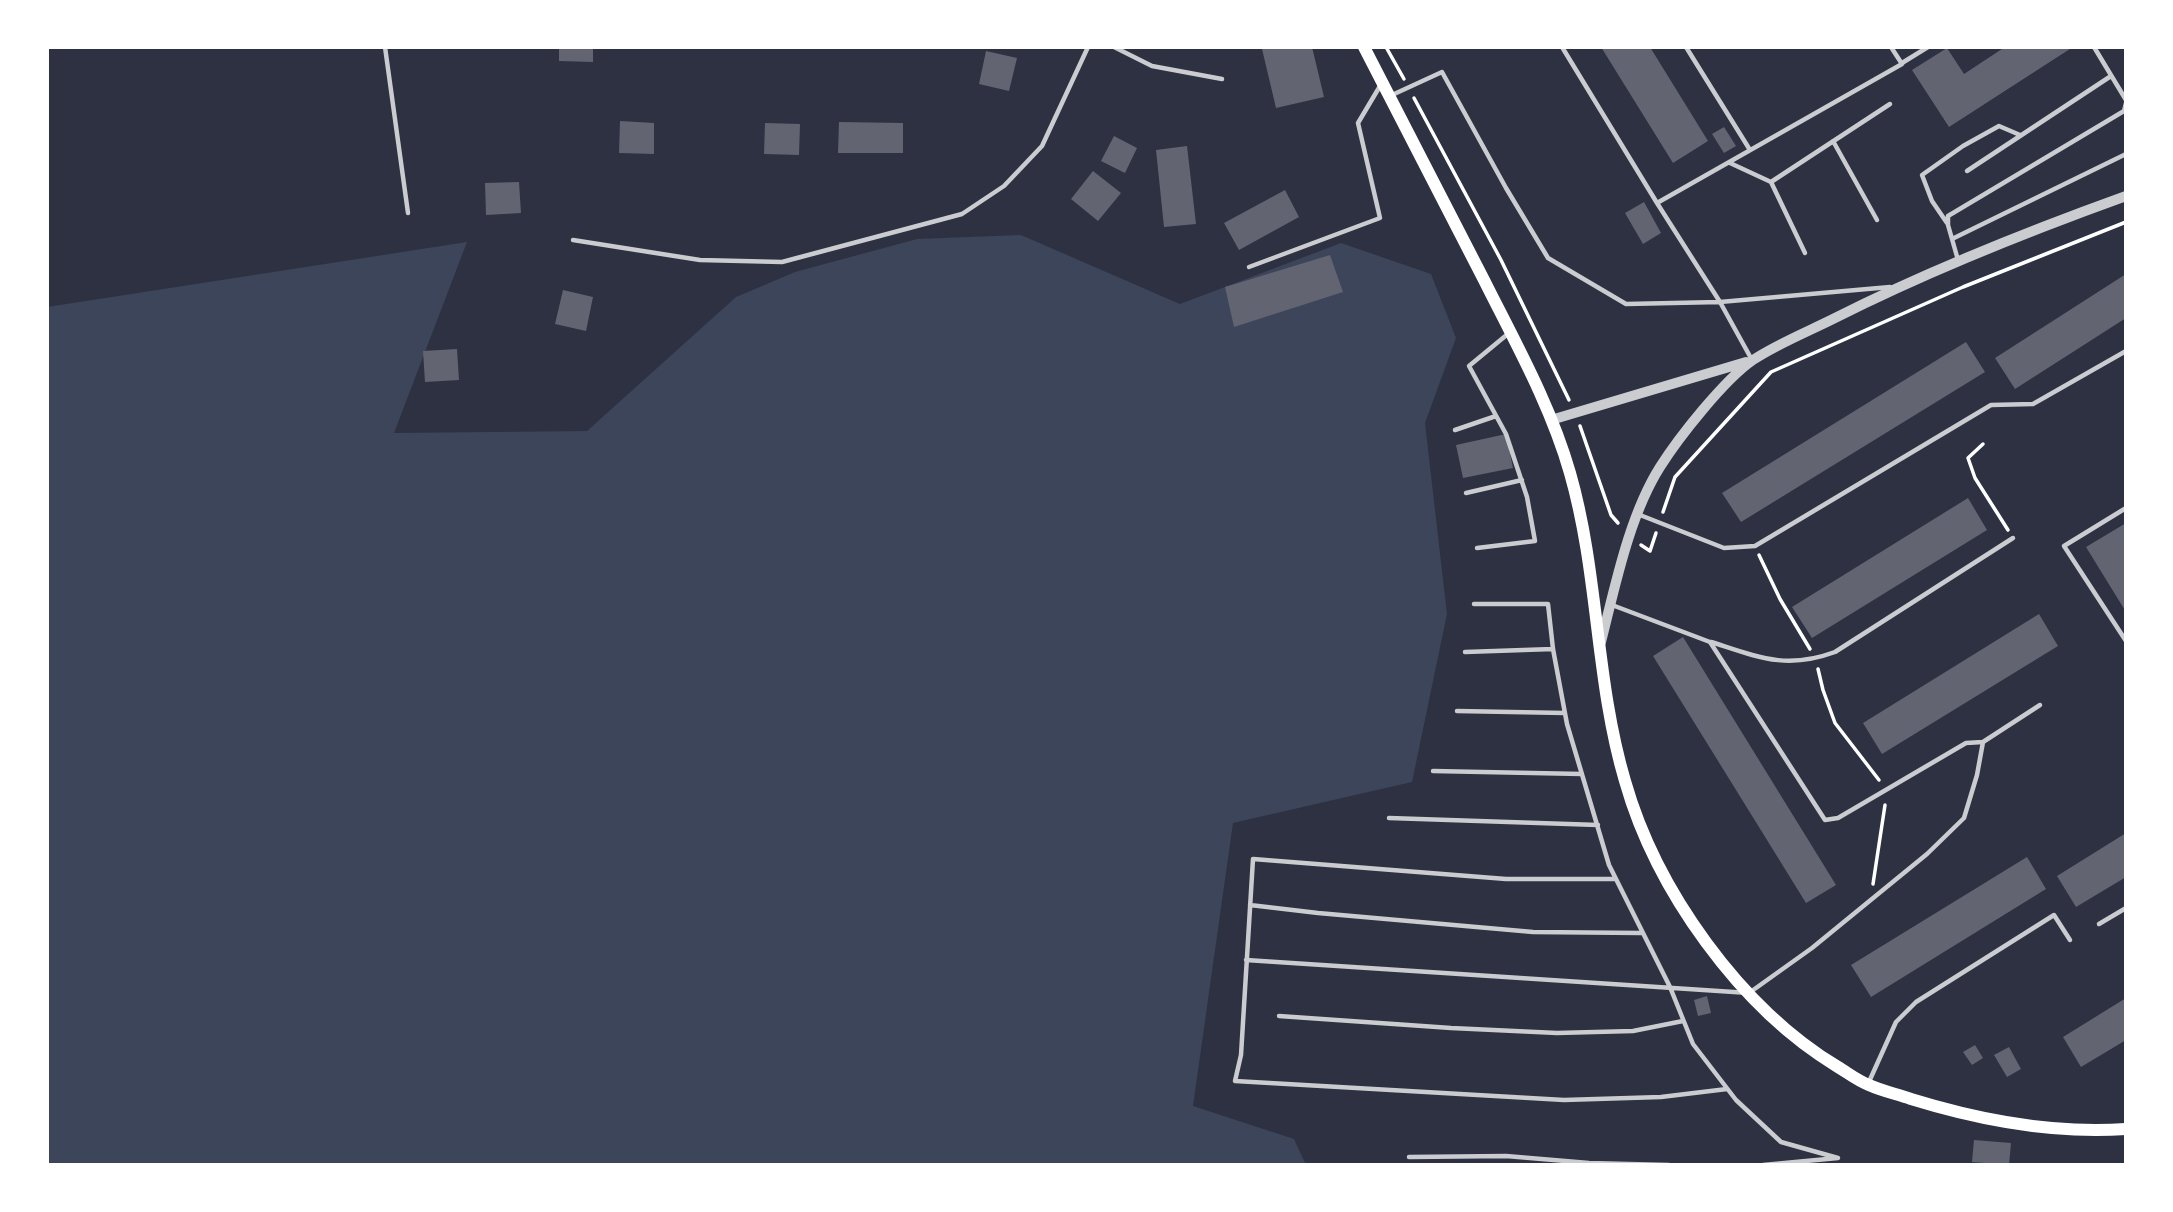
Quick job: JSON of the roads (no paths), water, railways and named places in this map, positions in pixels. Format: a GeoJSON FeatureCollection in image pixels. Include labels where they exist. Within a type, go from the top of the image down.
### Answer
{"type":"FeatureCollection","features":[{"type":"Feature","properties":{"kind":"main road"},"geometry":{"type":"LineString","coordinates":[[1364,47],[1510,332],[1551,419],[1569,471],[1581,520],[1610,720],[1624,780],[1644,837],[1671,890],[1704,938],[1749,993],[1808,1049],[1868,1085],[1945,1110],[2023,1125],[2103,1131],[2126,1129]]}},
{"type":"Feature","properties":{"kind":"street"},"geometry":{"type":"LineString","coordinates":[[1551,419],[1719,372],[1752,360],[1898,287],[2126,196]]}},
{"type":"Feature","properties":{"kind":"street"},"geometry":{"type":"LineString","coordinates":[[1600,648],[1637,514],[1660,467],[1699,414],[1752,360]]}},
{"type":"Feature","properties":{"kind":"lane"},"geometry":{"type":"LineString","coordinates":[[384,47],[408,213]]}},
{"type":"Feature","properties":{"kind":"lane"},"geometry":{"type":"LineString","coordinates":[[573,240],[700,260],[782,262],[962,214],[1004,186],[1042,146],[1088,47]]}},
{"type":"Feature","properties":{"kind":"lane"},"geometry":{"type":"LineString","coordinates":[[1114,47],[1153,66],[1222,79]]}},
{"type":"Feature","properties":{"kind":"lane"},"geometry":{"type":"LineString","coordinates":[[1562,47],[1720,302],[1752,360]]}},
{"type":"Feature","properties":{"kind":"lane"},"geometry":{"type":"LineString","coordinates":[[1686,47],[1750,150]]}},
{"type":"Feature","properties":{"kind":"lane"},"geometry":{"type":"LineString","coordinates":[[1891,47],[1902,64]]}},
{"type":"Feature","properties":{"kind":"lane"},"geometry":{"type":"LineString","coordinates":[[1657,204],[1928,47]]}},
{"type":"Feature","properties":{"kind":"lane"},"geometry":{"type":"LineString","coordinates":[[1958,261],[1948,216],[2125,111],[2126,102],[2094,47]]}},
{"type":"Feature","properties":{"kind":"lane"},"geometry":{"type":"LineString","coordinates":[[1390,96],[1442,72],[1548,258],[1626,304],[1720,302],[1898,287]]}},
{"type":"Feature","properties":{"kind":"lane"},"geometry":{"type":"LineString","coordinates":[[1967,170],[2111,76]]}},
{"type":"Feature","properties":{"kind":"lane"},"geometry":{"type":"LineString","coordinates":[[1249,267],[1380,218],[1358,123],[1382,82]]}},
{"type":"Feature","properties":{"kind":"lane"},"geometry":{"type":"LineString","coordinates":[[1771,182],[1890,104]]}},
{"type":"Feature","properties":{"kind":"lane"},"geometry":{"type":"LineString","coordinates":[[1948,225],[1932,201],[1922,175],[1963,146],[1999,126],[2021,135]]}},
{"type":"Feature","properties":{"kind":"lane"},"geometry":{"type":"LineString","coordinates":[[1833,141],[1877,220]]}},
{"type":"Feature","properties":{"kind":"lane"},"geometry":{"type":"LineString","coordinates":[[1952,239],[2126,154]]}},
{"type":"Feature","properties":{"kind":"lane"},"geometry":{"type":"LineString","coordinates":[[1729,162],[1771,182],[1805,253]]}},
{"type":"Feature","properties":{"kind":"lane"},"geometry":{"type":"LineString","coordinates":[[1476,548],[1535,541],[1527,497],[1506,434],[1469,366],[1510,332]]}},
{"type":"Feature","properties":{"kind":"lane"},"geometry":{"type":"LineString","coordinates":[[1637,514],[1724,548],[1755,546],[1990,405],[2033,404],[2126,351]]}},
{"type":"Feature","properties":{"kind":"lane"},"geometry":{"type":"LineString","coordinates":[[1455,430],[1496,416]]}},
{"type":"Feature","properties":{"kind":"lane"},"geometry":{"type":"LineString","coordinates":[[1466,493],[1522,480]]}},
{"type":"Feature","properties":{"kind":"lane"},"geometry":{"type":"LineString","coordinates":[[2126,508],[2064,546],[2126,641]]}},
{"type":"Feature","properties":{"kind":"lane"},"geometry":{"type":"LineString","coordinates":[[1610,605],[1773,662],[1816,659],[1835,652],[2013,538]]}},
{"type":"Feature","properties":{"kind":"lane"},"geometry":{"type":"LineString","coordinates":[[1474,604],[1548,604],[1565,713],[1609,865],[1670,987],[1693,1044],[1736,1100],[1781,1142],[1838,1158],[1763,1165]]}},
{"type":"Feature","properties":{"kind":"lane"},"geometry":{"type":"LineString","coordinates":[[1710,642],[1825,821],[1838,818],[1966,743],[1983,742],[2040,705]]}},
{"type":"Feature","properties":{"kind":"lane"},"geometry":{"type":"LineString","coordinates":[[1465,652],[1553,649]]}},
{"type":"Feature","properties":{"kind":"lane"},"geometry":{"type":"LineString","coordinates":[[1457,711],[1565,713]]}},
{"type":"Feature","properties":{"kind":"lane"},"geometry":{"type":"LineString","coordinates":[[1246,960],[1749,993],[1812,948],[1871,900],[1927,854],[1964,818],[1977,775],[1983,742]]}},
{"type":"Feature","properties":{"kind":"lane"},"geometry":{"type":"LineString","coordinates":[[1433,771],[1582,774]]}},
{"type":"Feature","properties":{"kind":"lane"},"geometry":{"type":"LineString","coordinates":[[1389,818],[1598,825]]}},
{"type":"Feature","properties":{"kind":"lane"},"geometry":{"type":"LineString","coordinates":[[1616,879],[1506,878],[1253,859],[1241,1055],[1235,1082],[1564,1100],[1661,1097],[1727,1089]]}},
{"type":"Feature","properties":{"kind":"lane"},"geometry":{"type":"LineString","coordinates":[[1250,905],[1520,931],[1641,933]]}},
{"type":"Feature","properties":{"kind":"lane"},"geometry":{"type":"LineString","coordinates":[[2099,924],[2126,908]]}},
{"type":"Feature","properties":{"kind":"lane"},"geometry":{"type":"LineString","coordinates":[[1868,1085],[1896,1022],[1916,1002],[2054,915],[2070,940]]}},
{"type":"Feature","properties":{"kind":"lane"},"geometry":{"type":"LineString","coordinates":[[1279,1016],[1557,1032],[1633,1031],[1684,1021]]}},
{"type":"Feature","properties":{"kind":"lane"},"geometry":{"type":"LineString","coordinates":[[1409,1157],[1506,1156],[1589,1163],[1669,1165]]}}]}
